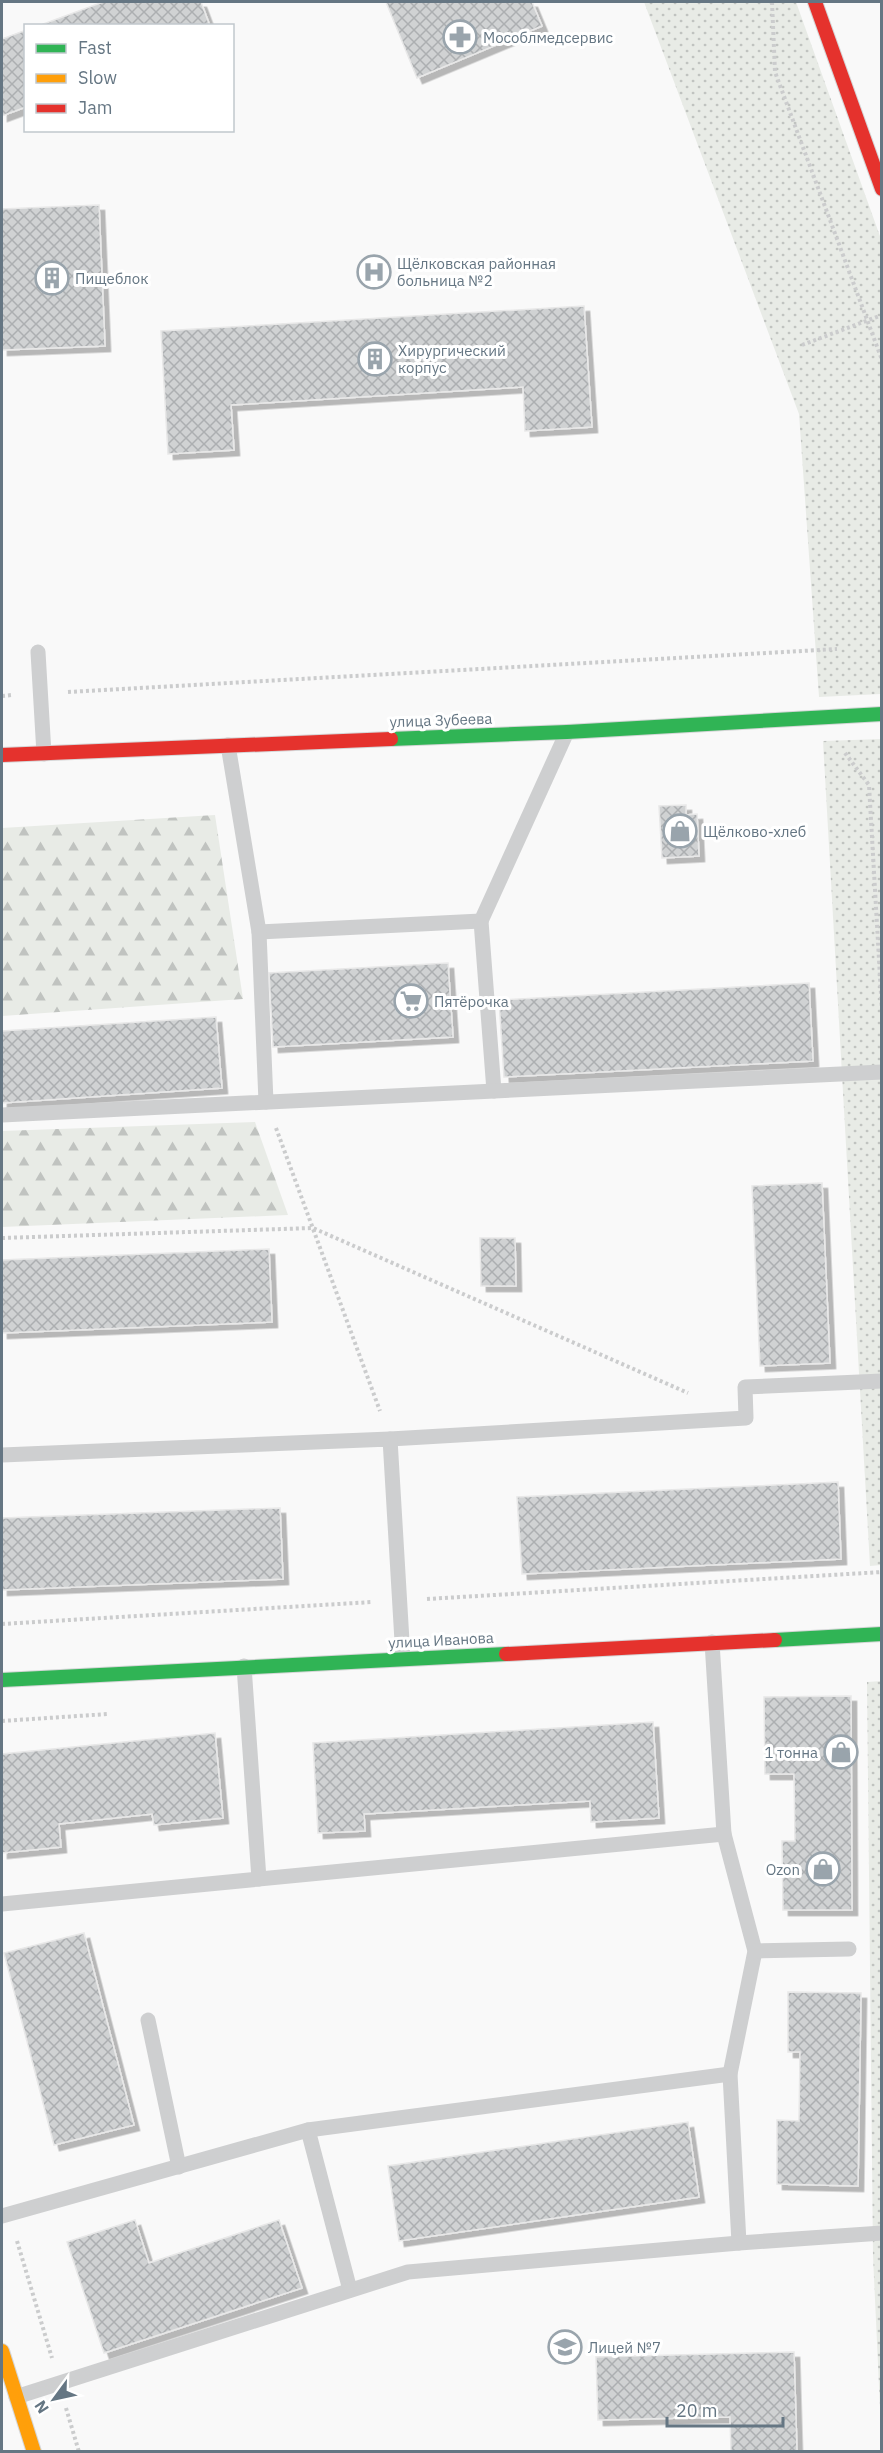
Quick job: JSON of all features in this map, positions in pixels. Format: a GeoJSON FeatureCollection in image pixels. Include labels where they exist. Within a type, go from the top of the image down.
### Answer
{"type":"FeatureCollection","features":[{"type":"Feature","properties":{"kind":"street"},"geometry":{"type":"LineString","coordinates":[[815,2],[882,189]]}},
{"type":"Feature","properties":{"kind":"street","name":"улица Зубеева"},"geometry":{"type":"LineString","coordinates":[[2,756],[567,732],[882,714]]}},
{"type":"Feature","properties":{"kind":"street","name":"улица Иванова"},"geometry":{"type":"LineString","coordinates":[[2,1680],[882,1634]]}},
{"type":"Feature","properties":{"kind":"street"},"geometry":{"type":"LineString","coordinates":[[2,2351],[34,2451]]}},
{"type":"Feature","properties":{"kind":"lane"},"geometry":{"type":"LineString","coordinates":[[38,652],[44,753]]}},
{"type":"Feature","properties":{"kind":"lane"},"geometry":{"type":"LineString","coordinates":[[494,1091],[481,921],[567,732]]}},
{"type":"Feature","properties":{"kind":"lane"},"geometry":{"type":"LineString","coordinates":[[228,745],[259,932],[266,1102]]}},
{"type":"Feature","properties":{"kind":"lane"},"geometry":{"type":"LineString","coordinates":[[259,932],[481,921]]}},
{"type":"Feature","properties":{"kind":"lane"},"geometry":{"type":"LineString","coordinates":[[2,1115],[882,1072]]}},
{"type":"Feature","properties":{"kind":"lane"},"geometry":{"type":"LineString","coordinates":[[2,1455],[390,1439],[746,1419],[745,1387],[882,1381]]}},
{"type":"Feature","properties":{"kind":"lane"},"geometry":{"type":"LineString","coordinates":[[390,1439],[403,1658]]}},
{"type":"Feature","properties":{"kind":"lane"},"geometry":{"type":"LineString","coordinates":[[712,1642],[724,1834],[755,1952],[730,2074],[739,2242]]}},
{"type":"Feature","properties":{"kind":"lane"},"geometry":{"type":"LineString","coordinates":[[244,1666],[259,1879]]}},
{"type":"Feature","properties":{"kind":"lane"},"geometry":{"type":"LineString","coordinates":[[2,1904],[724,1834]]}},
{"type":"Feature","properties":{"kind":"lane"},"geometry":{"type":"LineString","coordinates":[[755,1952],[849,1949]]}},
{"type":"Feature","properties":{"kind":"lane"},"geometry":{"type":"LineString","coordinates":[[148,2020],[178,2166]]}},
{"type":"Feature","properties":{"kind":"lane"},"geometry":{"type":"LineString","coordinates":[[5,2214],[308,2130],[730,2074]]}},
{"type":"Feature","properties":{"kind":"lane"},"geometry":{"type":"LineString","coordinates":[[308,2130],[350,2290]]}},
{"type":"Feature","properties":{"kind":"lane"},"geometry":{"type":"LineString","coordinates":[[16,2397],[408,2272],[739,2242],[882,2233]]}},
{"type":"Feature","properties":{"kind":"path"},"geometry":{"type":"LineString","coordinates":[[772,2],[775,72],[882,360]]}},
{"type":"Feature","properties":{"kind":"path"},"geometry":{"type":"LineString","coordinates":[[802,345],[882,315]]}},
{"type":"Feature","properties":{"kind":"path"},"geometry":{"type":"LineString","coordinates":[[2,696],[837,649]]}},
{"type":"Feature","properties":{"kind":"path"},"geometry":{"type":"LineString","coordinates":[[843,750],[869,785],[882,1011]]}},
{"type":"Feature","properties":{"kind":"path"},"geometry":{"type":"LineString","coordinates":[[266,1102],[390,1439]]}},
{"type":"Feature","properties":{"kind":"path"},"geometry":{"type":"LineString","coordinates":[[2,1238],[313,1228],[692,1395]]}},
{"type":"Feature","properties":{"kind":"path"},"geometry":{"type":"LineString","coordinates":[[2,1624],[882,1572]]}},
{"type":"Feature","properties":{"kind":"path"},"geometry":{"type":"LineString","coordinates":[[5,2214],[79,2451]]}},
{"type":"Feature","properties":{"kind":"green space"},"geometry":{"type":"Polygon","coordinates":[[[644,2],[796,2],[881,239],[881,694],[819,697],[799,414],[644,2]]]}},
{"type":"Feature","properties":{"kind":"green space"},"geometry":{"type":"Polygon","coordinates":[[[881,739],[881,1565],[870,1566],[823,741],[881,739]]]}},
{"type":"Feature","properties":{"kind":"green space"},"geometry":{"type":"Polygon","coordinates":[[[215,815],[243,999],[2,1016],[2,828],[215,815]]]}},
{"type":"Feature","properties":{"kind":"green space"},"geometry":{"type":"Polygon","coordinates":[[[255,1122],[288,1215],[2,1227],[2,1131],[255,1122]]]}},
{"type":"Feature","properties":{"kind":"green space"},"geometry":{"type":"Polygon","coordinates":[[[882,1681],[881,2429],[873,2256],[867,1682],[882,1681]]]}},
{"type":"Feature","properties":{"kind":"building"},"geometry":{"type":"Polygon","coordinates":[[[103,2],[201,2],[209,24],[43,24],[103,2]]]}},
{"type":"Feature","properties":{"kind":"building"},"geometry":{"type":"Polygon","coordinates":[[[386,2],[532,2],[542,26],[417,78],[386,2]]]}},
{"type":"Feature","properties":{"kind":"building"},"geometry":{"type":"Polygon","coordinates":[[[24,31],[24,108],[2,116],[2,39],[24,31]]]}},
{"type":"Feature","properties":{"kind":"building","name":"Пищеблок"},"geometry":{"type":"Polygon","coordinates":[[[99,205],[105,346],[2,350],[2,209],[99,205]]]}},
{"type":"Feature","properties":{"kind":"building","name":"Хирургический корпус"},"geometry":{"type":"Polygon","coordinates":[[[584,306],[592,427],[525,431],[523,387],[231,405],[234,450],[168,454],[161,331],[584,306]]]}},
{"type":"Feature","properties":{"kind":"building"},"geometry":{"type":"Polygon","coordinates":[[[686,805],[686,815],[697,814],[699,856],[662,858],[659,806],[686,805]]]}},
{"type":"Feature","properties":{"kind":"building"},"geometry":{"type":"Polygon","coordinates":[[[448,963],[453,1037],[273,1047],[269,973],[448,963]]]}},
{"type":"Feature","properties":{"kind":"building"},"geometry":{"type":"Polygon","coordinates":[[[809,983],[813,1061],[504,1077],[499,1000],[809,983]]]}},
{"type":"Feature","properties":{"kind":"building"},"geometry":{"type":"Polygon","coordinates":[[[216,1017],[222,1088],[2,1103],[2,1031],[216,1017]]]}},
{"type":"Feature","properties":{"kind":"building"},"geometry":{"type":"Polygon","coordinates":[[[822,1183],[830,1363],[760,1366],[752,1186],[822,1183]]]}},
{"type":"Feature","properties":{"kind":"building"},"geometry":{"type":"Polygon","coordinates":[[[480,1238],[515,1238],[516,1286],[481,1286],[480,1238]]]}},
{"type":"Feature","properties":{"kind":"building"},"geometry":{"type":"Polygon","coordinates":[[[269,1249],[272,1322],[2,1333],[2,1260],[269,1249]]]}},
{"type":"Feature","properties":{"kind":"building"},"geometry":{"type":"Polygon","coordinates":[[[838,1482],[841,1559],[522,1574],[517,1497],[838,1482]]]}},
{"type":"Feature","properties":{"kind":"building"},"geometry":{"type":"Polygon","coordinates":[[[280,1508],[283,1579],[2,1590],[2,1518],[280,1508]]]}},
{"type":"Feature","properties":{"kind":"building"},"geometry":{"type":"Polygon","coordinates":[[[851,1696],[852,1910],[783,1910],[782,1841],[795,1841],[794,1774],[765,1774],[764,1697],[851,1696]]]}},
{"type":"Feature","properties":{"kind":"building"},"geometry":{"type":"Polygon","coordinates":[[[653,1722],[659,1818],[591,1822],[590,1801],[364,1814],[365,1831],[318,1833],[313,1743],[653,1722]]]}},
{"type":"Feature","properties":{"kind":"building"},"geometry":{"type":"Polygon","coordinates":[[[215,1733],[223,1818],[154,1825],[152,1814],[59,1824],[61,1847],[2,1853],[2,1754],[215,1733]]]}},
{"type":"Feature","properties":{"kind":"building"},"geometry":{"type":"Polygon","coordinates":[[[84,1933],[134,2125],[54,2145],[4,1953],[84,1933]]]}},
{"type":"Feature","properties":{"kind":"building"},"geometry":{"type":"Polygon","coordinates":[[[788,1992],[861,1993],[858,2186],[777,2184],[777,2120],[799,2121],[800,2052],[788,2052],[788,1992]]]}},
{"type":"Feature","properties":{"kind":"building"},"geometry":{"type":"Polygon","coordinates":[[[688,2122],[699,2197],[399,2241],[388,2166],[688,2122]]]}},
{"type":"Feature","properties":{"kind":"building"},"geometry":{"type":"Polygon","coordinates":[[[135,2220],[149,2263],[279,2220],[302,2288],[104,2353],[67,2242],[135,2220]]]}},
{"type":"Feature","properties":{"kind":"building"},"geometry":{"type":"Polygon","coordinates":[[[794,2352],[797,2452],[731,2452],[730,2417],[598,2420],[596,2357],[794,2352]]]}},
{"type":"Feature","properties":{"kind":"traffic: fast"},"geometry":{"type":"LineString","coordinates":[[391,739],[567,732],[882,714]]}},
{"type":"Feature","properties":{"kind":"traffic: fast"},"geometry":{"type":"LineString","coordinates":[[775,1640],[882,1634]]}},
{"type":"Feature","properties":{"kind":"traffic: fast"},"geometry":{"type":"LineString","coordinates":[[2,1680],[506,1654]]}},
{"type":"Feature","properties":{"kind":"traffic: slow"},"geometry":{"type":"LineString","coordinates":[[2,2351],[34,2452]]}},
{"type":"Feature","properties":{"kind":"traffic: jam"},"geometry":{"type":"LineString","coordinates":[[815,2],[882,189]]}},
{"type":"Feature","properties":{"kind":"traffic: jam"},"geometry":{"type":"LineString","coordinates":[[2,755],[391,739]]}},
{"type":"Feature","properties":{"kind":"traffic: jam"},"geometry":{"type":"LineString","coordinates":[[506,1654],[775,1640]]}},
{"type":"Feature","properties":{"kind":"place","name":"Мособлмедсервис"},"geometry":{"type":"Point","coordinates":[460,37]}},
{"type":"Feature","properties":{"kind":"place","name":"Щёлковская районная больница №2"},"geometry":{"type":"Point","coordinates":[374,272]}},
{"type":"Feature","properties":{"kind":"place","name":"Пищеблок"},"geometry":{"type":"Point","coordinates":[52,278]}},
{"type":"Feature","properties":{"kind":"place","name":"Хирургический корпус"},"geometry":{"type":"Point","coordinates":[375,359]}},
{"type":"Feature","properties":{"kind":"place","name":"Щёлково-хлеб"},"geometry":{"type":"Point","coordinates":[680,831]}},
{"type":"Feature","properties":{"kind":"place","name":"Пятёрочка"},"geometry":{"type":"Point","coordinates":[411,1001]}},
{"type":"Feature","properties":{"kind":"place","name":"1 тонна"},"geometry":{"type":"Point","coordinates":[841,1752]}},
{"type":"Feature","properties":{"kind":"place","name":"Ozon"},"geometry":{"type":"Point","coordinates":[823,1869]}},
{"type":"Feature","properties":{"kind":"place","name":"Лицей №7"},"geometry":{"type":"Point","coordinates":[565,2347]}}]}
